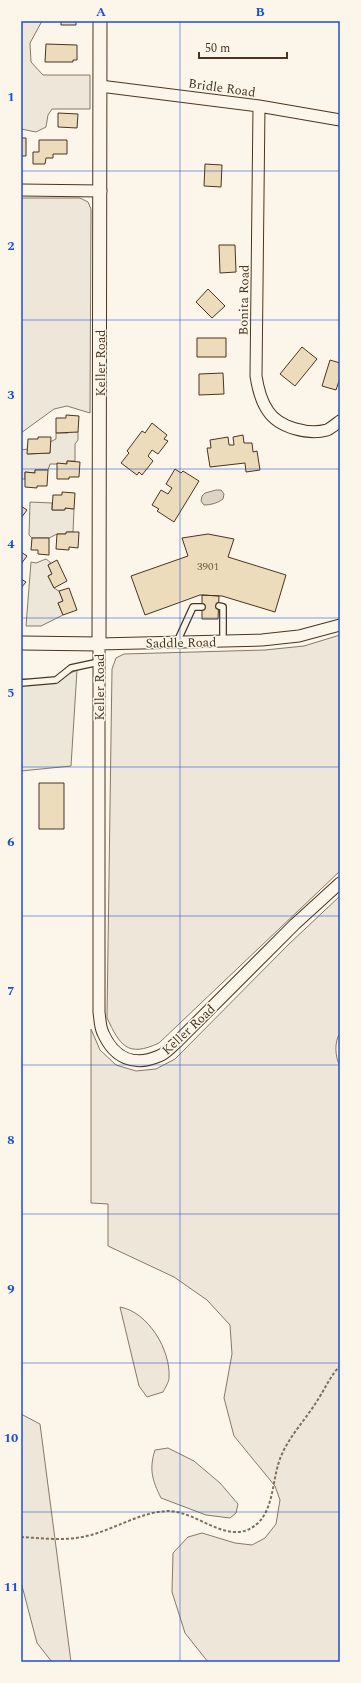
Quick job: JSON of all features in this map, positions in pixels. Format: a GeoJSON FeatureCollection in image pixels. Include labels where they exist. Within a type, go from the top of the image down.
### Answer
{"type":"FeatureCollection","features":[{"type":"Feature","properties":{"kind":"street","name":"Keller Road"},"geometry":{"type":"LineString","coordinates":[[100,21],[99,1012],[103,1032],[113,1050],[125,1058],[141,1062],[160,1056],[176,1043],[295,924],[340,883]]}},
{"type":"Feature","properties":{"kind":"street","name":"Bridle Road"},"geometry":{"type":"LineString","coordinates":[[100,86],[260,106],[340,120]]}},
{"type":"Feature","properties":{"kind":"street","name":"Bonita Road"},"geometry":{"type":"LineString","coordinates":[[260,106],[256,376],[260,396],[269,413],[286,426],[307,431],[327,430],[340,421]]}},
{"type":"Feature","properties":{"kind":"street"},"geometry":{"type":"LineString","coordinates":[[21,190],[101,190]]}},
{"type":"Feature","properties":{"kind":"street","name":"Saddle Road"},"geometry":{"type":"LineString","coordinates":[[21,643],[99,644],[223,642],[299,636],[340,625]]}},
{"type":"Feature","properties":{"kind":"lane"},"geometry":{"type":"LineString","coordinates":[[219,606],[223,607],[223,642]]}},
{"type":"Feature","properties":{"kind":"lane"},"geometry":{"type":"LineString","coordinates":[[177,642],[193,607],[202,607]]}},
{"type":"Feature","properties":{"kind":"lane"},"geometry":{"type":"LineString","coordinates":[[21,683],[56,680],[71,668],[99,662]]}},
{"type":"Feature","properties":{"kind":"path"},"geometry":{"type":"LineString","coordinates":[[21,1537],[81,1538],[149,1515],[169,1511],[183,1514],[217,1528],[236,1533],[248,1530],[259,1521],[266,1509],[281,1454],[293,1433],[317,1402],[340,1366]]}},
{"type":"Feature","properties":{"kind":"shaded area"},"geometry":{"type":"Polygon","coordinates":[[[21,21],[42,21],[30,43],[31,62],[43,75],[90,75],[90,109],[52,109],[48,115],[46,127],[36,132],[21,129],[21,21]]]}},
{"type":"Feature","properties":{"kind":"shaded area"},"geometry":{"type":"Polygon","coordinates":[[[21,198],[80,198],[88,202],[91,209],[90,413],[67,406],[54,409],[21,433],[21,198]]]}},
{"type":"Feature","properties":{"kind":"shaded area"},"geometry":{"type":"Polygon","coordinates":[[[68,431],[78,432],[78,440],[75,444],[75,461],[67,461],[67,464],[50,464],[48,470],[35,470],[35,473],[25,472],[25,479],[21,479],[21,450],[28,449],[28,454],[50,453],[50,442],[56,439],[56,433],[68,433],[68,431]]]}},
{"type":"Feature","properties":{"kind":"shaded area"},"geometry":{"type":"Polygon","coordinates":[[[221,490],[224,494],[223,499],[214,504],[204,505],[201,501],[202,496],[205,493],[221,490]]]}},
{"type":"Feature","properties":{"kind":"shaded area"},"geometry":{"type":"Polygon","coordinates":[[[30,502],[52,503],[52,510],[64,510],[65,508],[74,509],[73,532],[57,534],[49,538],[32,538],[29,535],[30,502]]]}},
{"type":"Feature","properties":{"kind":"shaded area"},"geometry":{"type":"Polygon","coordinates":[[[46,559],[51,563],[48,565],[52,574],[48,576],[54,588],[59,591],[63,601],[58,603],[63,615],[41,626],[26,626],[31,562],[36,563],[46,559]]]}},
{"type":"Feature","properties":{"kind":"shaded area"},"geometry":{"type":"Polygon","coordinates":[[[340,635],[340,871],[159,1043],[139,1049],[132,1049],[126,1046],[116,1035],[107,1018],[112,669],[116,658],[124,654],[265,650],[304,646],[340,635]]]}},
{"type":"Feature","properties":{"kind":"shaded area"},"geometry":{"type":"Polygon","coordinates":[[[77,670],[71,766],[21,771],[21,679],[56,680],[77,670]]]}},
{"type":"Feature","properties":{"kind":"shaded area"},"geometry":{"type":"Polygon","coordinates":[[[340,896],[340,1033],[336,1050],[340,1066],[340,1662],[208,1662],[185,1633],[172,1592],[173,1553],[188,1537],[202,1533],[235,1543],[252,1545],[265,1538],[276,1524],[280,1500],[275,1486],[234,1436],[224,1398],[232,1354],[230,1325],[207,1300],[174,1277],[108,1246],[108,1204],[91,1203],[91,1029],[100,1050],[116,1065],[136,1071],[156,1069],[175,1059],[289,944],[340,896]]]}},
{"type":"Feature","properties":{"kind":"shaded area"},"geometry":{"type":"Polygon","coordinates":[[[120,1307],[130,1310],[140,1316],[156,1334],[162,1345],[169,1367],[168,1383],[163,1392],[147,1397],[139,1386],[120,1307]]]}},
{"type":"Feature","properties":{"kind":"shaded area"},"geometry":{"type":"Polygon","coordinates":[[[21,1414],[40,1424],[71,1662],[52,1662],[37,1643],[21,1582],[21,1414]]]}},
{"type":"Feature","properties":{"kind":"shaded area"},"geometry":{"type":"Polygon","coordinates":[[[168,1448],[194,1461],[220,1483],[238,1504],[236,1513],[230,1518],[206,1515],[161,1498],[155,1486],[152,1474],[152,1463],[155,1450],[168,1448]]]}},
{"type":"Feature","properties":{"kind":"building"},"geometry":{"type":"Polygon","coordinates":[[[61,21],[76,21],[76,25],[61,25],[61,21]]]}},
{"type":"Feature","properties":{"kind":"building"},"geometry":{"type":"Polygon","coordinates":[[[46,44],[77,45],[77,60],[73,60],[73,62],[45,62],[46,44]]]}},
{"type":"Feature","properties":{"kind":"building"},"geometry":{"type":"Polygon","coordinates":[[[58,113],[78,114],[77,128],[58,127],[58,113]]]}},
{"type":"Feature","properties":{"kind":"building"},"geometry":{"type":"Polygon","coordinates":[[[21,138],[26,138],[26,156],[21,156],[21,138]]]}},
{"type":"Feature","properties":{"kind":"building"},"geometry":{"type":"Polygon","coordinates":[[[39,140],[67,140],[67,154],[53,154],[53,158],[46,158],[45,164],[33,164],[33,152],[39,152],[39,140]]]}},
{"type":"Feature","properties":{"kind":"building"},"geometry":{"type":"Polygon","coordinates":[[[205,164],[222,165],[221,187],[204,186],[205,164]]]}},
{"type":"Feature","properties":{"kind":"building"},"geometry":{"type":"Polygon","coordinates":[[[219,245],[235,245],[236,272],[220,273],[219,245]]]}},
{"type":"Feature","properties":{"kind":"building"},"geometry":{"type":"Polygon","coordinates":[[[208,289],[225,306],[212,318],[196,302],[208,289]]]}},
{"type":"Feature","properties":{"kind":"building"},"geometry":{"type":"Polygon","coordinates":[[[197,338],[226,338],[226,357],[197,357],[197,338]]]}},
{"type":"Feature","properties":{"kind":"building"},"geometry":{"type":"Polygon","coordinates":[[[302,347],[317,359],[295,386],[280,374],[302,347]]]}},
{"type":"Feature","properties":{"kind":"building"},"geometry":{"type":"Polygon","coordinates":[[[330,360],[340,363],[340,378],[336,390],[322,386],[330,360]]]}},
{"type":"Feature","properties":{"kind":"building"},"geometry":{"type":"Polygon","coordinates":[[[223,373],[224,394],[199,395],[199,374],[223,373]]]}},
{"type":"Feature","properties":{"kind":"building"},"geometry":{"type":"Polygon","coordinates":[[[66,415],[79,416],[78,432],[56,433],[56,418],[66,418],[66,415]]]}},
{"type":"Feature","properties":{"kind":"building"},"geometry":{"type":"Polygon","coordinates":[[[152,423],[167,435],[164,439],[168,441],[158,454],[152,450],[148,456],[153,461],[142,475],[139,472],[137,475],[121,463],[129,453],[127,451],[142,431],[145,433],[152,423]]]}},
{"type":"Feature","properties":{"kind":"building"},"geometry":{"type":"Polygon","coordinates":[[[243,435],[244,443],[252,443],[253,452],[257,451],[260,470],[246,472],[245,463],[210,467],[207,448],[211,448],[210,440],[228,437],[229,445],[234,445],[233,437],[243,435]]]}},
{"type":"Feature","properties":{"kind":"building"},"geometry":{"type":"Polygon","coordinates":[[[38,437],[51,437],[50,453],[27,454],[28,439],[38,439],[38,437]]]}},
{"type":"Feature","properties":{"kind":"building"},"geometry":{"type":"Polygon","coordinates":[[[67,461],[80,462],[79,477],[57,479],[57,463],[67,464],[67,461]]]}},
{"type":"Feature","properties":{"kind":"building"},"geometry":{"type":"Polygon","coordinates":[[[175,469],[181,473],[183,471],[199,481],[174,522],[157,511],[159,509],[152,505],[161,490],[168,494],[172,488],[166,484],[175,469]]]}},
{"type":"Feature","properties":{"kind":"building"},"geometry":{"type":"Polygon","coordinates":[[[35,470],[48,470],[47,486],[37,486],[37,488],[25,487],[25,472],[35,473],[35,470]]]}},
{"type":"Feature","properties":{"kind":"building"},"geometry":{"type":"Polygon","coordinates":[[[62,492],[75,493],[74,509],[65,508],[65,510],[52,510],[53,495],[62,495],[62,492]]]}},
{"type":"Feature","properties":{"kind":"building"},"geometry":{"type":"Polygon","coordinates":[[[21,506],[27,510],[21,518],[21,506]]]}},
{"type":"Feature","properties":{"kind":"building"},"geometry":{"type":"Polygon","coordinates":[[[66,532],[79,532],[78,548],[69,547],[69,550],[56,549],[57,534],[66,534],[66,532]]]}},
{"type":"Feature","properties":{"kind":"building"},"geometry":{"type":"Polygon","coordinates":[[[208,534],[234,539],[228,557],[286,575],[275,612],[222,596],[200,595],[145,615],[131,576],[188,556],[182,538],[208,534]]]}},
{"type":"Feature","properties":{"kind":"building"},"geometry":{"type":"Polygon","coordinates":[[[32,538],[49,538],[49,555],[38,554],[38,550],[31,550],[32,538]]]}},
{"type":"Feature","properties":{"kind":"building"},"geometry":{"type":"Polygon","coordinates":[[[21,552],[27,556],[21,564],[21,552]]]}},
{"type":"Feature","properties":{"kind":"building"},"geometry":{"type":"Polygon","coordinates":[[[57,560],[67,581],[54,588],[48,576],[52,574],[48,565],[57,560]]]}},
{"type":"Feature","properties":{"kind":"building"},"geometry":{"type":"Polygon","coordinates":[[[21,579],[26,582],[21,588],[21,579]]]}},
{"type":"Feature","properties":{"kind":"building"},"geometry":{"type":"Polygon","coordinates":[[[69,588],[77,610],[63,615],[58,603],[63,601],[59,591],[69,588]]]}},
{"type":"Feature","properties":{"kind":"building"},"geometry":{"type":"Polygon","coordinates":[[[202,595],[219,596],[218,619],[202,619],[202,595]]]}},
{"type":"Feature","properties":{"kind":"building"},"geometry":{"type":"Polygon","coordinates":[[[39,783],[64,783],[64,829],[39,829],[39,783]]]}}]}
